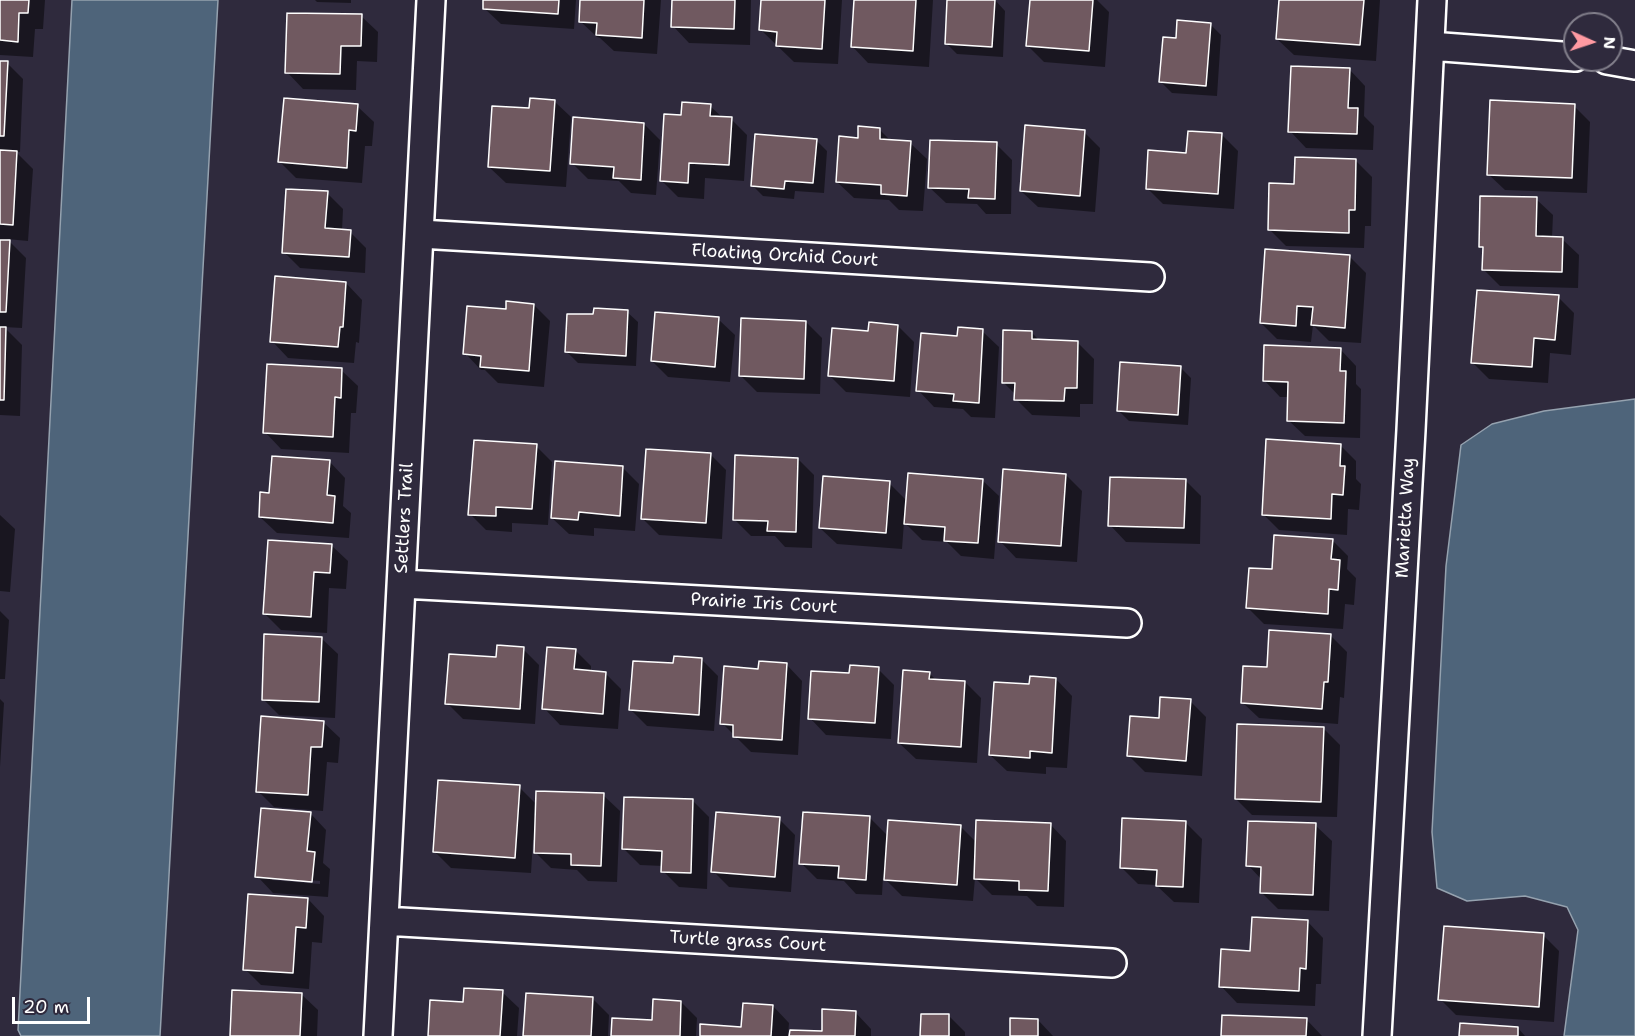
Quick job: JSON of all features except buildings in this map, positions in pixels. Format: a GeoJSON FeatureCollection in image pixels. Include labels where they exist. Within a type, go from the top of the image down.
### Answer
{"type":"FeatureCollection","features":[{"type":"Feature","properties":{"kind":"street","name":"Settlers Trail"},"geometry":{"type":"LineString","coordinates":[[378,1036],[431,0]]}},
{"type":"Feature","properties":{"kind":"street","name":"Marietta Way"},"geometry":{"type":"LineString","coordinates":[[1377,1036],[1410,453],[1432,0]]}},
{"type":"Feature","properties":{"kind":"street"},"geometry":{"type":"LineString","coordinates":[[1430,46],[1563,56]]}},
{"type":"Feature","properties":{"kind":"street","name":"Floating Orchid Court"},"geometry":{"type":"LineString","coordinates":[[420,234],[1150,277]]}},
{"type":"Feature","properties":{"kind":"street","name":"Prairie Iris Court"},"geometry":{"type":"LineString","coordinates":[[402,584],[1127,623]]}},
{"type":"Feature","properties":{"kind":"street","name":"Turtle grass Court"},"geometry":{"type":"LineString","coordinates":[[384,921],[1112,963]]}},
{"type":"Feature","properties":{"kind":"water"},"geometry":{"type":"Polygon","coordinates":[[[72,0],[218,0],[160,1036],[21,1036],[18,1030],[72,0]]]}},
{"type":"Feature","properties":{"kind":"water"},"geometry":{"type":"Polygon","coordinates":[[[1635,399],[1635,1036],[1564,1036],[1578,930],[1567,907],[1525,896],[1467,901],[1437,888],[1432,832],[1446,566],[1461,445],[1492,424],[1544,411],[1635,399]]]}}]}
